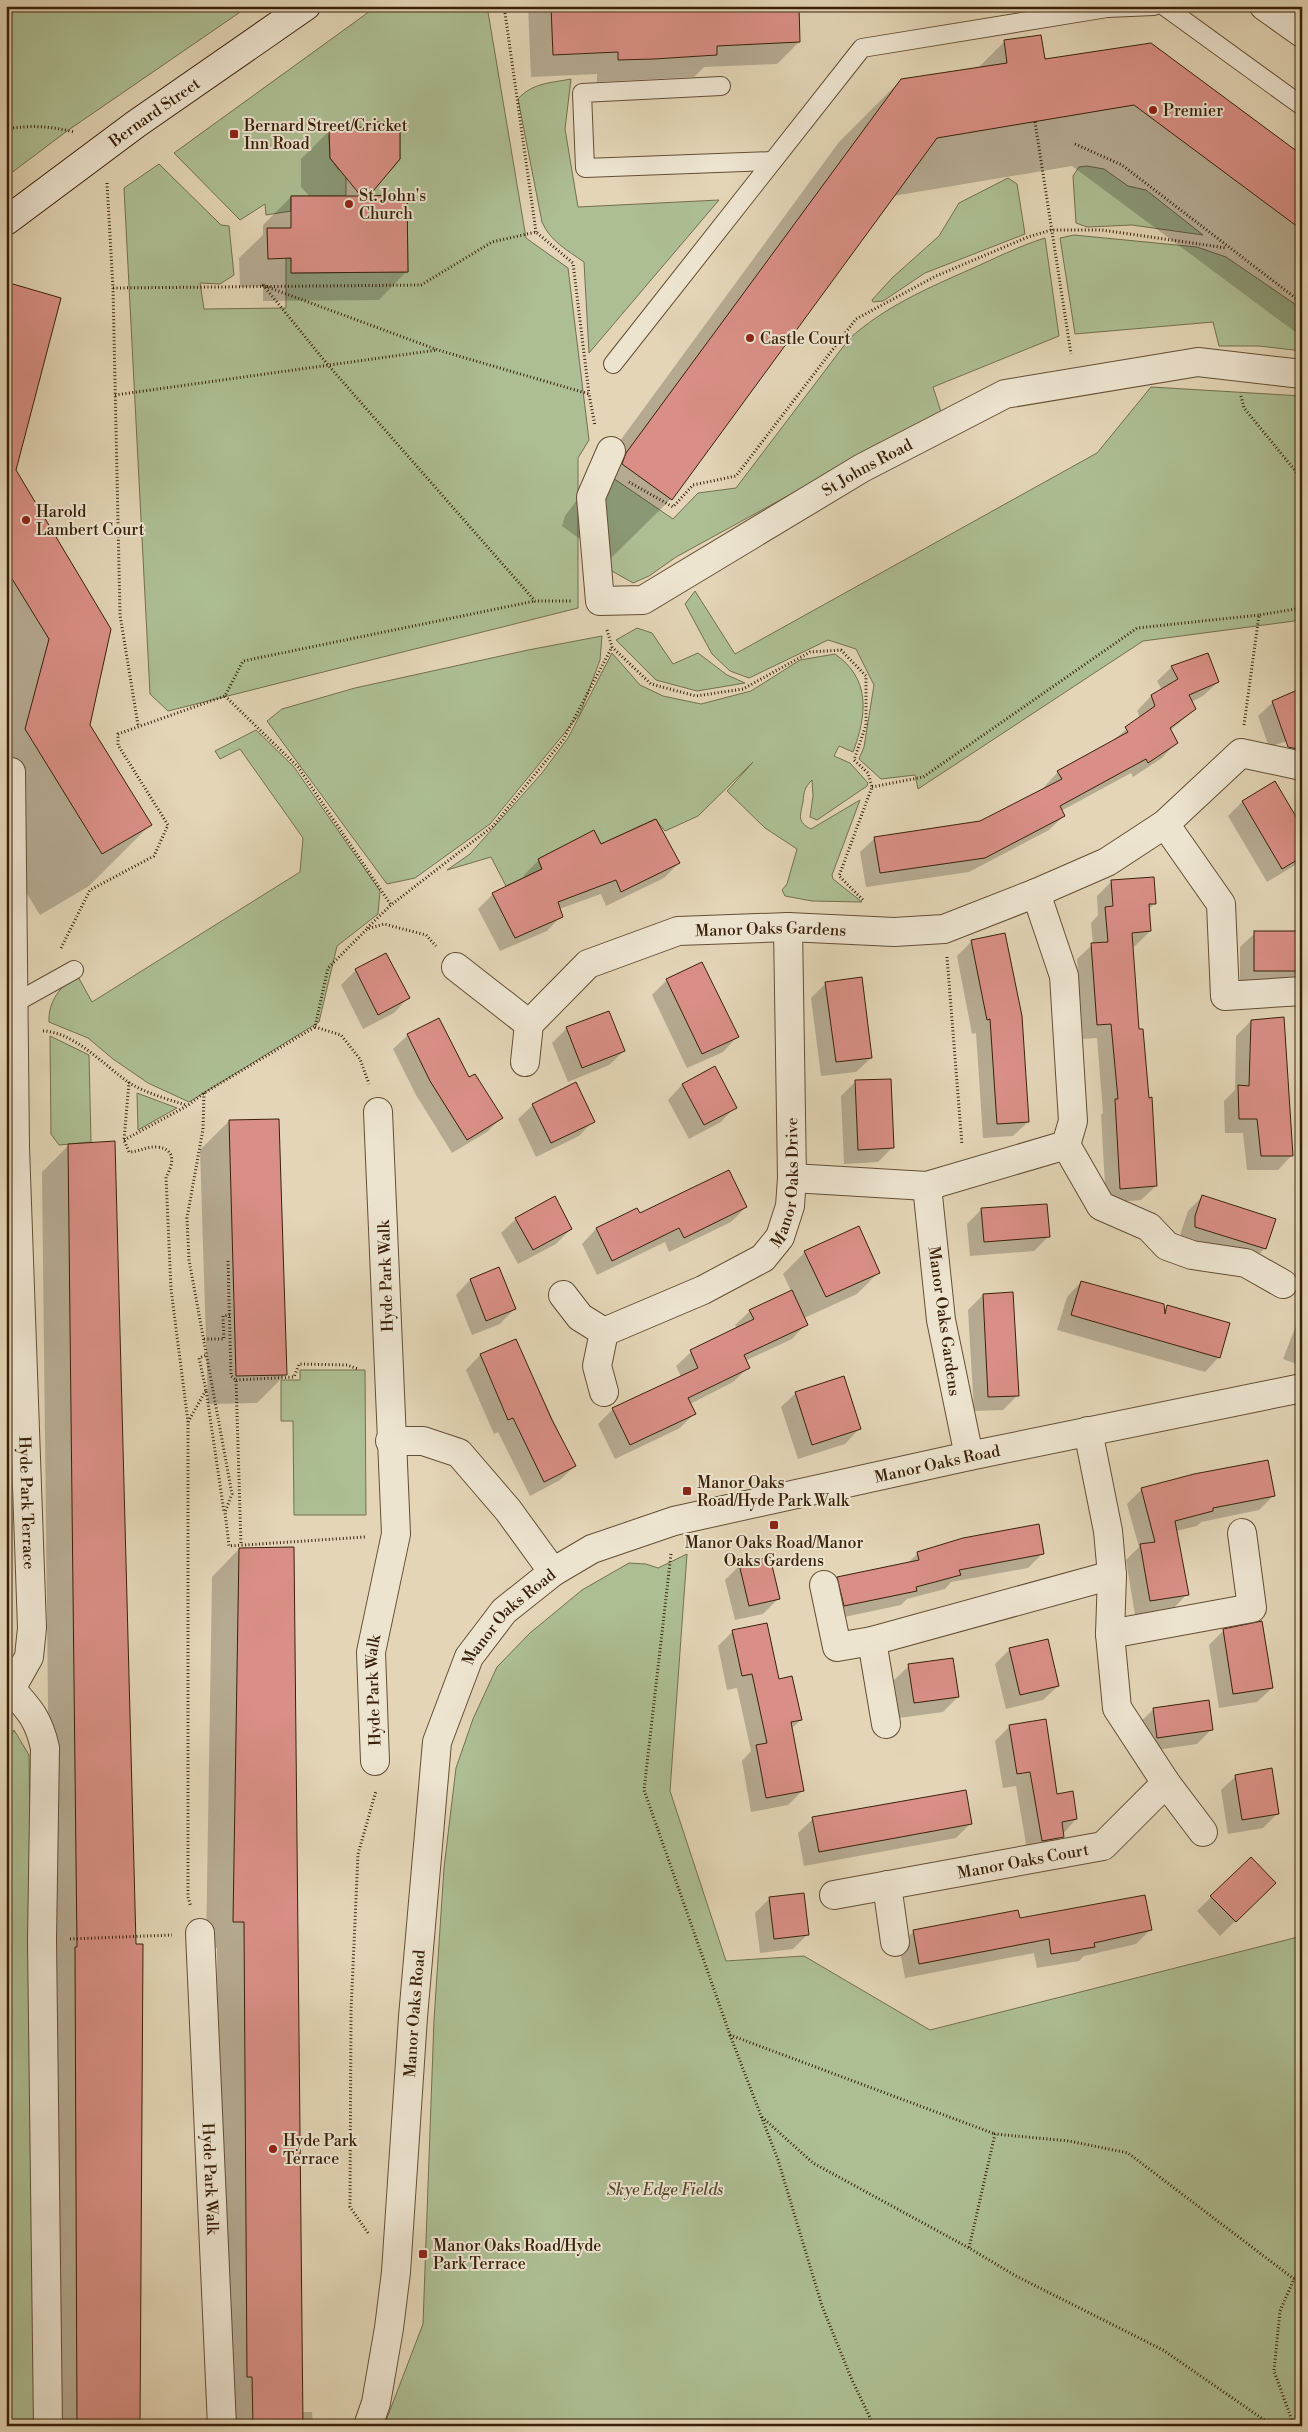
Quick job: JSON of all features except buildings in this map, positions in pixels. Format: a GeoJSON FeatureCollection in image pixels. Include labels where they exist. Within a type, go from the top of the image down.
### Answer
{"type":"FeatureCollection","features":[{"type":"Feature","properties":{"kind":"street","name":"Bernard Street"},"geometry":{"type":"LineString","coordinates":[[6,222],[105,147],[306,6]]}},
{"type":"Feature","properties":{"kind":"street"},"geometry":{"type":"LineString","coordinates":[[1264,6],[1302,33]]}},
{"type":"Feature","properties":{"kind":"street","name":"St Johns Road"},"geometry":{"type":"LineString","coordinates":[[600,601],[643,600],[862,468],[1005,394],[1198,362],[1302,374]]}},
{"type":"Feature","properties":{"kind":"street"},"geometry":{"type":"LineString","coordinates":[[600,601],[591,497],[607,459]]}},
{"type":"Feature","properties":{"kind":"street"},"geometry":{"type":"LineString","coordinates":[[1241,753],[1302,766]]}},
{"type":"Feature","properties":{"kind":"street","name":"Manor Oaks Gardens"},"geometry":{"type":"LineString","coordinates":[[529,1024],[588,964],[678,932],[788,927],[894,932],[944,929],[1036,893],[1107,862],[1165,824],[1241,753]]}},
{"type":"Feature","properties":{"kind":"street","name":"Hyde Park Terrace"},"geometry":{"type":"LineString","coordinates":[[11,772],[15,1147],[32,1628],[29,1657],[8,1693],[32,1712],[40,1727],[45,1748],[42,1940],[48,2426]]}},
{"type":"Feature","properties":{"kind":"street"},"geometry":{"type":"LineString","coordinates":[[1165,824],[1221,904],[1225,996],[1302,990]]}},
{"type":"Feature","properties":{"kind":"street"},"geometry":{"type":"LineString","coordinates":[[1036,893],[1064,976],[1074,1121],[1066,1145],[1101,1206],[1149,1227],[1166,1246],[1192,1255],[1246,1263],[1283,1284]]}},
{"type":"Feature","properties":{"kind":"street","name":"Manor Oaks Drive"},"geometry":{"type":"LineString","coordinates":[[604,1332],[703,1290],[764,1258],[780,1237],[790,1206],[792,1178],[788,927]]}},
{"type":"Feature","properties":{"kind":"street"},"geometry":{"type":"LineString","coordinates":[[456,967],[529,1024],[525,1062]]}},
{"type":"Feature","properties":{"kind":"street","name":"Hyde Park Walk"},"geometry":{"type":"LineString","coordinates":[[375,1761],[371,1652],[396,1534],[390,1441],[378,1112]]}},
{"type":"Feature","properties":{"kind":"street"},"geometry":{"type":"LineString","coordinates":[[792,1178],[927,1186],[1066,1145]]}},
{"type":"Feature","properties":{"kind":"street","name":"Manor Oaks Gardens"},"geometry":{"type":"LineString","coordinates":[[927,1186],[941,1320],[969,1456]]}},
{"type":"Feature","properties":{"kind":"street"},"geometry":{"type":"LineString","coordinates":[[563,1295],[580,1317],[604,1332],[597,1366],[604,1392]]}},
{"type":"Feature","properties":{"kind":"street","name":"Manor Oaks Road"},"geometry":{"type":"LineString","coordinates":[[368,2426],[376,2403],[389,2328],[396,2272],[415,1988],[437,1742],[469,1657],[504,1611],[553,1572],[592,1549],[674,1521],[969,1456],[1302,1388]]}},
{"type":"Feature","properties":{"kind":"street"},"geometry":{"type":"LineString","coordinates":[[1088,1431],[1108,1531],[1112,1575],[1110,1634],[1117,1708],[1166,1783],[1203,1832]]}},
{"type":"Feature","properties":{"kind":"street"},"geometry":{"type":"LineString","coordinates":[[390,1441],[423,1441],[459,1453],[508,1510],[553,1572]]}},
{"type":"Feature","properties":{"kind":"street"},"geometry":{"type":"LineString","coordinates":[[1110,1634],[1252,1608],[1242,1533]]}},
{"type":"Feature","properties":{"kind":"street"},"geometry":{"type":"LineString","coordinates":[[824,1586],[836,1647],[872,1641],[1112,1575]]}},
{"type":"Feature","properties":{"kind":"street"},"geometry":{"type":"LineString","coordinates":[[872,1641],[886,1724]]}},
{"type":"Feature","properties":{"kind":"street","name":"Manor Oaks Court"},"geometry":{"type":"LineString","coordinates":[[834,1895],[1103,1846],[1166,1783]]}},
{"type":"Feature","properties":{"kind":"street"},"geometry":{"type":"LineString","coordinates":[[887,1885],[895,1942]]}},
{"type":"Feature","properties":{"kind":"street","name":"Hyde Park Walk"},"geometry":{"type":"LineString","coordinates":[[200,1933],[222,2426]]}},
{"type":"Feature","properties":{"kind":"lane"},"geometry":{"type":"LineString","coordinates":[[613,364],[862,48],[1107,7],[1154,6]]}},
{"type":"Feature","properties":{"kind":"lane"},"geometry":{"type":"LineString","coordinates":[[1164,6],[1302,106]]}},
{"type":"Feature","properties":{"kind":"lane"},"geometry":{"type":"LineString","coordinates":[[721,86],[582,94],[585,168],[773,161]]}},
{"type":"Feature","properties":{"kind":"lane"},"geometry":{"type":"LineString","coordinates":[[14,1004],[74,970]]}},
{"type":"Feature","properties":{"kind":"path"},"geometry":{"type":"LineString","coordinates":[[504,6],[536,232],[573,262],[589,394],[607,459],[673,507],[693,485],[736,476],[856,319],[936,276],[1028,237],[1051,230],[1102,230],[1227,248]]}},
{"type":"Feature","properties":{"kind":"path"},"geometry":{"type":"LineString","coordinates":[[1035,122],[1075,382]]}},
{"type":"Feature","properties":{"kind":"path"},"geometry":{"type":"LineString","coordinates":[[6,129],[42,125],[80,133]]}},
{"type":"Feature","properties":{"kind":"path"},"geometry":{"type":"LineString","coordinates":[[1075,144],[1122,165],[1227,248],[1302,303]]}},
{"type":"Feature","properties":{"kind":"path"},"geometry":{"type":"LineString","coordinates":[[105,147],[113,288],[120,614],[138,725]]}},
{"type":"Feature","properties":{"kind":"path"},"geometry":{"type":"LineString","coordinates":[[113,288],[262,285],[421,285],[492,242],[536,232]]}},
{"type":"Feature","properties":{"kind":"path"},"geometry":{"type":"LineString","coordinates":[[262,285],[438,350],[589,394]]}},
{"type":"Feature","properties":{"kind":"path"},"geometry":{"type":"LineString","coordinates":[[262,285],[328,365],[536,601]]}},
{"type":"Feature","properties":{"kind":"path"},"geometry":{"type":"LineString","coordinates":[[116,395],[438,350]]}},
{"type":"Feature","properties":{"kind":"path"},"geometry":{"type":"LineString","coordinates":[[1234,367],[1244,408],[1302,479]]}},
{"type":"Feature","properties":{"kind":"path"},"geometry":{"type":"LineString","coordinates":[[58,953],[90,890],[154,856],[168,825],[118,745],[118,734],[138,725],[225,696],[243,661],[536,601],[600,601],[612,648],[651,684],[696,696],[743,689],[810,652],[840,650],[866,676],[866,725],[854,760],[868,773],[872,787],[839,876],[894,932]]}},
{"type":"Feature","properties":{"kind":"path"},"geometry":{"type":"LineString","coordinates":[[872,787],[923,777],[1137,628],[1302,608]]}},
{"type":"Feature","properties":{"kind":"path"},"geometry":{"type":"LineString","coordinates":[[1241,753],[1259,614]]}},
{"type":"Feature","properties":{"kind":"path"},"geometry":{"type":"LineString","coordinates":[[315,1027],[328,968],[391,905],[493,826],[563,740],[612,648]]}},
{"type":"Feature","properties":{"kind":"path"},"geometry":{"type":"LineString","coordinates":[[225,696],[298,767],[391,905]]}},
{"type":"Feature","properties":{"kind":"path"},"geometry":{"type":"LineString","coordinates":[[367,929],[384,924],[426,934],[456,967]]}},
{"type":"Feature","properties":{"kind":"path"},"geometry":{"type":"LineString","coordinates":[[944,929],[964,1176]]}},
{"type":"Feature","properties":{"kind":"path"},"geometry":{"type":"LineString","coordinates":[[124,1140],[187,1106],[204,1093],[315,1027],[341,1034],[360,1059]]}},
{"type":"Feature","properties":{"kind":"path"},"geometry":{"type":"LineString","coordinates":[[50,1031],[85,1048],[129,1082],[187,1106]]}},
{"type":"Feature","properties":{"kind":"path"},"geometry":{"type":"LineString","coordinates":[[42,1940],[200,1933],[188,1897],[188,1422],[171,1289],[166,1177],[173,1166],[172,1157],[166,1150],[157,1147],[129,1152],[124,1140],[129,1082]]}},
{"type":"Feature","properties":{"kind":"path"},"geometry":{"type":"LineString","coordinates":[[204,1093],[203,1129],[187,1218],[189,1260],[232,1494],[224,1512]]}},
{"type":"Feature","properties":{"kind":"path"},"geometry":{"type":"LineString","coordinates":[[228,1261],[231,1376],[236,1380],[294,1377],[299,1364],[347,1365],[389,1380]]}},
{"type":"Feature","properties":{"kind":"path"},"geometry":{"type":"LineString","coordinates":[[204,1339],[224,1339],[223,1316],[230,1315]]}},
{"type":"Feature","properties":{"kind":"path"},"geometry":{"type":"LineString","coordinates":[[207,1355],[199,1358],[206,1390],[229,1546],[396,1534]]}},
{"type":"Feature","properties":{"kind":"path"},"geometry":{"type":"LineString","coordinates":[[236,1380],[241,1545]]}},
{"type":"Feature","properties":{"kind":"path"},"geometry":{"type":"LineString","coordinates":[[188,1422],[206,1390]]}},
{"type":"Feature","properties":{"kind":"path"},"geometry":{"type":"LineString","coordinates":[[674,1521],[644,1790],[730,2035],[778,2160],[822,2306],[852,2380],[874,2426]]}},
{"type":"Feature","properties":{"kind":"path"},"geometry":{"type":"LineString","coordinates":[[370,2236],[350,2207],[350,2178],[352,2011],[358,1854],[378,1785],[375,1761]]}},
{"type":"Feature","properties":{"kind":"path"},"geometry":{"type":"LineString","coordinates":[[730,2035],[995,2134],[1070,2140],[1128,2153],[1294,2279]]}},
{"type":"Feature","properties":{"kind":"path"},"geometry":{"type":"LineString","coordinates":[[760,2115],[813,2163],[969,2248],[1016,2276],[1163,2350],[1273,2426]]}},
{"type":"Feature","properties":{"kind":"path"},"geometry":{"type":"LineString","coordinates":[[969,2248],[995,2134]]}},
{"type":"Feature","properties":{"kind":"path"},"geometry":{"type":"LineString","coordinates":[[1294,2426],[1274,2371],[1280,2311],[1294,2279],[1302,2269]]}},
{"type":"Feature","properties":{"kind":"green space"},"geometry":{"type":"Polygon","coordinates":[[[6,6],[249,6],[67,131],[6,177],[6,6]]]}},
{"type":"Feature","properties":{"kind":"green space"},"geometry":{"type":"Polygon","coordinates":[[[377,6],[487,6],[526,238],[568,268],[589,440],[578,458],[578,608],[168,711],[150,694],[124,188],[159,164],[221,225],[229,226],[234,275],[220,284],[200,283],[204,309],[286,308],[286,258],[291,258],[292,273],[408,272],[407,195],[371,196],[371,170],[391,170],[400,159],[400,132],[388,122],[368,122],[359,132],[354,127],[336,129],[329,135],[330,158],[338,169],[346,169],[346,196],[291,196],[291,211],[266,215],[265,204],[240,220],[174,153],[377,6]]]}},
{"type":"Feature","properties":{"kind":"green space"},"geometry":{"type":"Polygon","coordinates":[[[571,79],[565,129],[578,207],[719,200],[589,353],[584,262],[554,240],[542,222],[518,99],[535,87],[571,79]]]}},
{"type":"Feature","properties":{"kind":"green space"},"geometry":{"type":"Polygon","coordinates":[[[1087,166],[1104,169],[1128,186],[1146,190],[1203,235],[1132,225],[1087,227],[1076,223],[1073,176],[1079,167],[1087,166]]]}},
{"type":"Feature","properties":{"kind":"green space"},"geometry":{"type":"Polygon","coordinates":[[[1008,178],[1017,184],[1025,234],[925,273],[883,301],[873,302],[872,300],[892,278],[939,236],[959,203],[1008,178]]]}},
{"type":"Feature","properties":{"kind":"green space"},"geometry":{"type":"Polygon","coordinates":[[[1074,235],[1197,247],[1226,257],[1302,309],[1302,351],[1259,346],[1219,346],[1213,322],[1075,334],[1060,238],[1074,235]]]}},
{"type":"Feature","properties":{"kind":"green space"},"geometry":{"type":"Polygon","coordinates":[[[1045,238],[1059,336],[933,387],[941,412],[676,557],[649,576],[633,583],[612,571],[606,558],[600,482],[610,476],[673,519],[698,493],[736,488],[849,339],[877,317],[923,291],[1008,252],[1045,238]]]}},
{"type":"Feature","properties":{"kind":"green space"},"geometry":{"type":"Polygon","coordinates":[[[1151,387],[1302,396],[1302,620],[1143,641],[918,789],[915,775],[881,779],[859,759],[864,747],[874,685],[856,649],[828,640],[749,678],[730,671],[712,654],[685,604],[695,591],[735,654],[1097,453],[1151,387]]]}},
{"type":"Feature","properties":{"kind":"green space"},"geometry":{"type":"Polygon","coordinates":[[[637,628],[652,633],[673,664],[698,653],[727,675],[745,683],[697,691],[656,680],[616,640],[637,628]]]}},
{"type":"Feature","properties":{"kind":"green space"},"geometry":{"type":"Polygon","coordinates":[[[602,636],[600,660],[580,714],[490,824],[415,878],[387,884],[267,721],[282,709],[355,688],[528,650],[602,636]]]}},
{"type":"Feature","properties":{"kind":"green space"},"geometry":{"type":"Polygon","coordinates":[[[612,653],[640,685],[663,696],[701,704],[751,691],[800,660],[835,654],[847,664],[860,686],[863,711],[858,738],[853,752],[839,746],[834,756],[850,763],[868,783],[867,786],[817,820],[810,817],[813,796],[812,780],[805,790],[801,818],[803,824],[811,829],[860,800],[832,875],[833,879],[862,902],[812,901],[785,896],[782,890],[787,884],[797,849],[765,828],[727,791],[753,762],[698,816],[665,831],[655,819],[601,844],[594,831],[538,859],[542,869],[506,886],[491,857],[447,870],[470,854],[542,773],[568,738],[612,653]]]}},
{"type":"Feature","properties":{"kind":"green space"},"geometry":{"type":"Polygon","coordinates":[[[256,730],[294,767],[380,891],[378,914],[337,946],[319,1022],[189,1102],[148,1083],[113,1059],[88,1038],[49,1022],[49,1014],[56,995],[76,973],[92,1002],[300,872],[303,838],[240,749],[220,759],[215,751],[256,730]]]}},
{"type":"Feature","properties":{"kind":"green space"},"geometry":{"type":"Polygon","coordinates":[[[50,1036],[89,1055],[91,1142],[59,1145],[51,1134],[50,1036]]]}},
{"type":"Feature","properties":{"kind":"green space"},"geometry":{"type":"Polygon","coordinates":[[[137,1093],[177,1108],[138,1130],[137,1093]]]}},
{"type":"Feature","properties":{"kind":"green space"},"geometry":{"type":"Polygon","coordinates":[[[300,1370],[365,1370],[366,1515],[294,1515],[293,1421],[281,1421],[281,1380],[300,1380],[300,1370]]]}},
{"type":"Feature","properties":{"kind":"green space","name":"Skye Edge Fields"},"geometry":{"type":"Polygon","coordinates":[[[687,1554],[670,1791],[726,1961],[804,1956],[930,2030],[1302,1936],[1302,2426],[384,2426],[423,2324],[434,2020],[444,1868],[456,1768],[473,1719],[497,1667],[530,1633],[582,1590],[629,1563],[646,1564],[658,1568],[687,1554]]]}},
{"type":"Feature","properties":{"kind":"green space"},"geometry":{"type":"Polygon","coordinates":[[[14,1730],[29,1755],[38,2426],[6,2426],[6,1746],[14,1730]]]}},
{"type":"Feature","properties":{"kind":"place","name":"Premier"},"geometry":{"type":"Point","coordinates":[1153,110]}},
{"type":"Feature","properties":{"kind":"place","name":"Bernard Street/Cricket Inn Road"},"geometry":{"type":"Point","coordinates":[234,134]}},
{"type":"Feature","properties":{"kind":"place","name":"St. John's Church"},"geometry":{"type":"Point","coordinates":[349,204]}},
{"type":"Feature","properties":{"kind":"place","name":"Castle Court"},"geometry":{"type":"Point","coordinates":[750,338]}},
{"type":"Feature","properties":{"kind":"place","name":"Harold Lambert Court"},"geometry":{"type":"Point","coordinates":[26,520]}},
{"type":"Feature","properties":{"kind":"place","name":"Manor Oaks Road/Hyde Park Walk"},"geometry":{"type":"Point","coordinates":[687,1491]}},
{"type":"Feature","properties":{"kind":"place","name":"Manor Oaks Road/Manor Oaks Gardens"},"geometry":{"type":"Point","coordinates":[774,1525]}},
{"type":"Feature","properties":{"kind":"place","name":"Hyde Park Terrace"},"geometry":{"type":"Point","coordinates":[273,2149]}},
{"type":"Feature","properties":{"kind":"place","name":"Manor Oaks Road/Hyde Park Terrace"},"geometry":{"type":"Point","coordinates":[423,2254]}}]}
